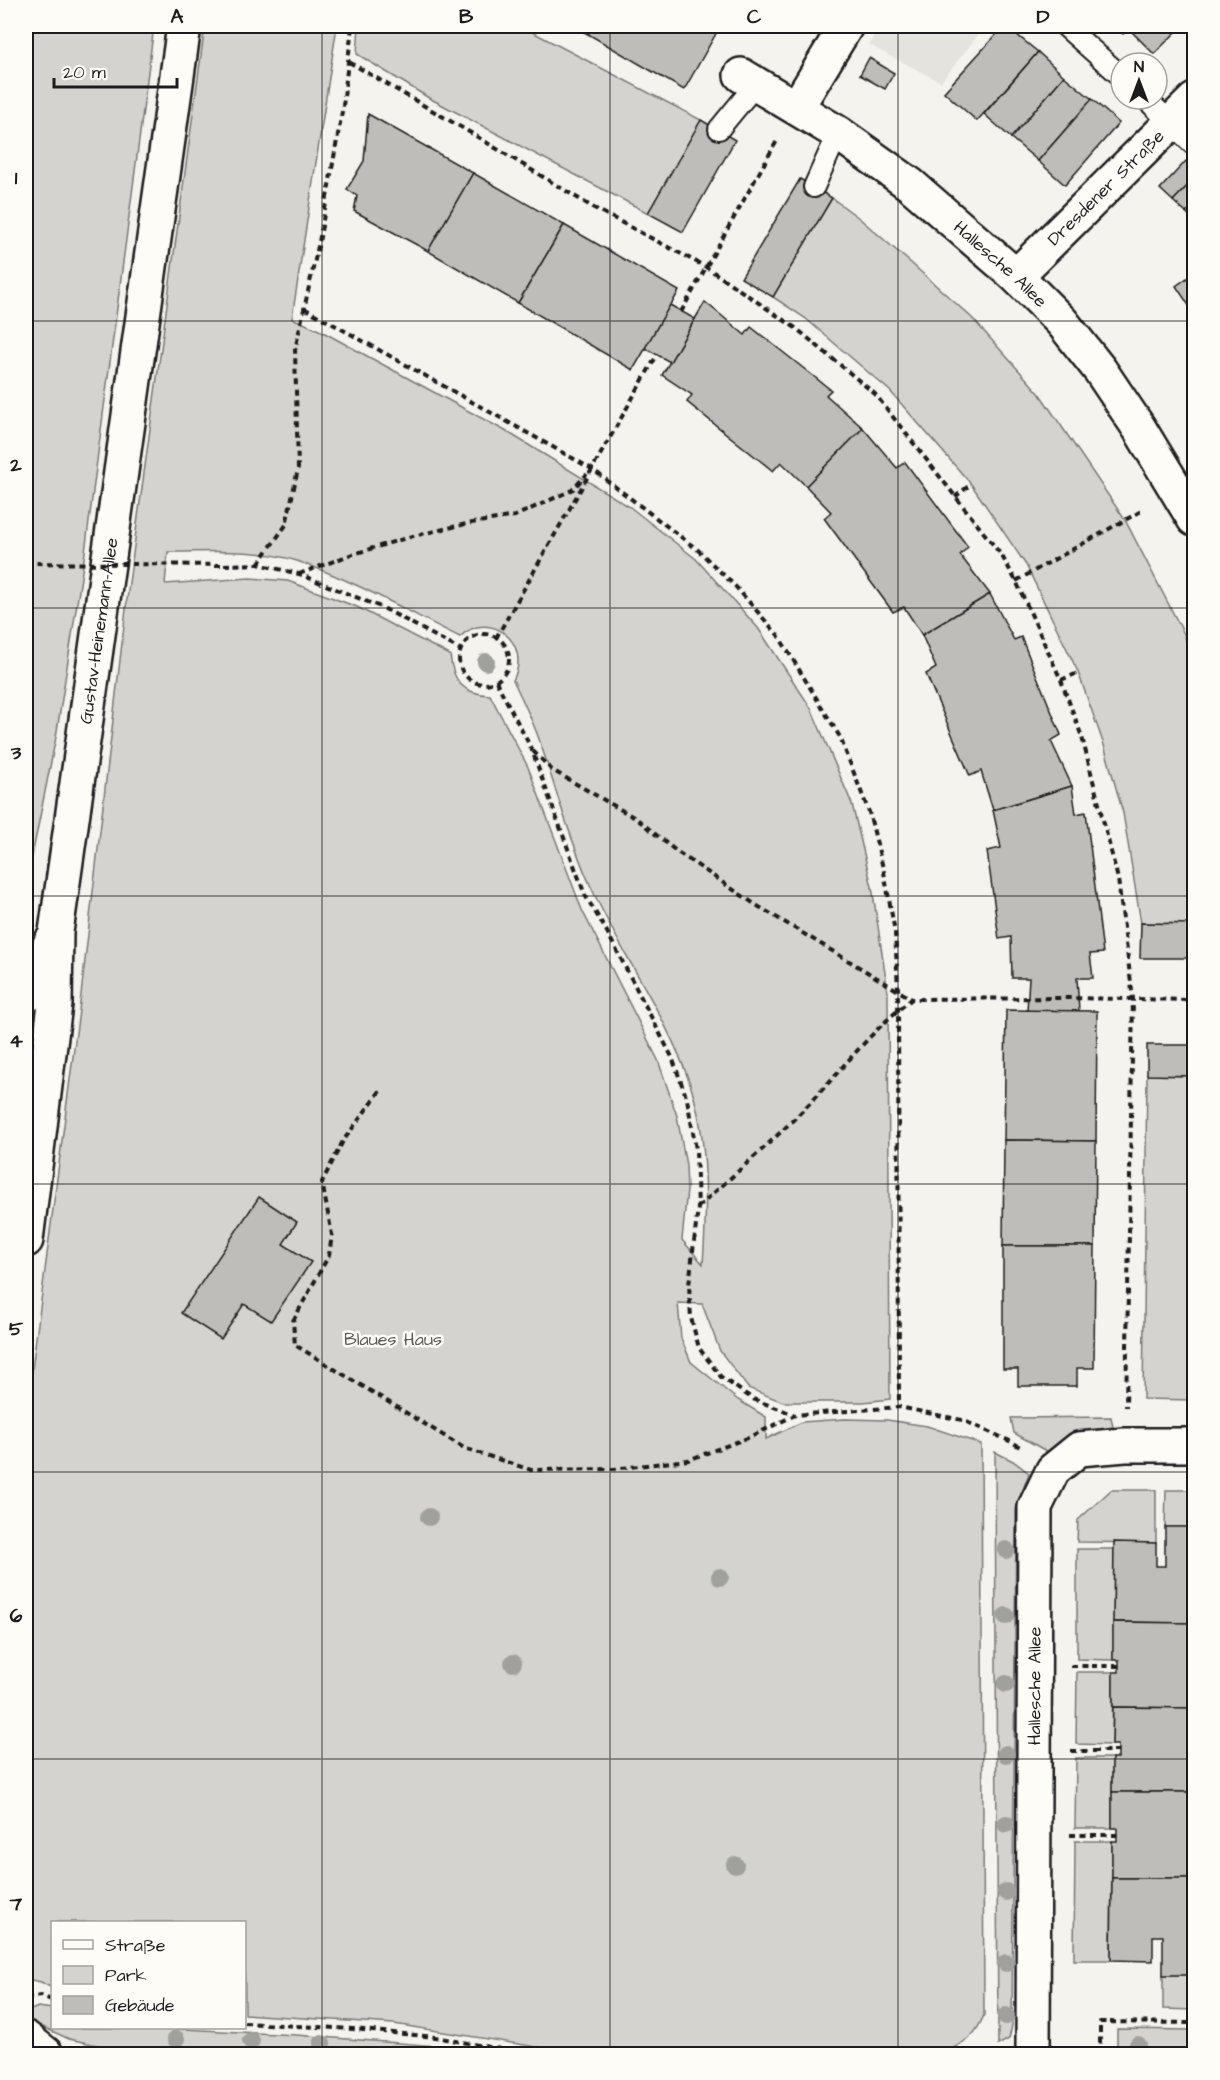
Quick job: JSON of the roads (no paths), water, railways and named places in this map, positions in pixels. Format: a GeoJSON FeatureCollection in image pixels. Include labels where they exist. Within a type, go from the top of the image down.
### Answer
{"type":"FeatureCollection","features":[{"type":"Feature","properties":{"kind":"street","name":"Gustav-Heinemann-Allee"},"geometry":{"type":"LineString","coordinates":[[26,1240],[54,1004],[56,932],[184,26]]}},
{"type":"Feature","properties":{"kind":"street"},"geometry":{"type":"LineString","coordinates":[[797,108],[846,26]]}},
{"type":"Feature","properties":{"kind":"street","name":"Hallesche Allee"},"geometry":{"type":"LineString","coordinates":[[748,79],[838,133],[911,185],[1016,276],[1062,322],[1186,486],[1194,519]]}},
{"type":"Feature","properties":{"kind":"street","name":"Dresdener Straße"},"geometry":{"type":"LineString","coordinates":[[1016,276],[1194,100]]}},
{"type":"Feature","properties":{"kind":"street"},"geometry":{"type":"LineString","coordinates":[[26,996],[56,932]]}},
{"type":"Feature","properties":{"kind":"street","name":"Hallesche Allee"},"geometry":{"type":"LineString","coordinates":[[1033,2055],[1035,1507],[1053,1470],[1079,1449],[1125,1445],[1194,1445]]}},
{"type":"Feature","properties":{"kind":"street"},"geometry":{"type":"LineString","coordinates":[[26,2038],[46,2055]]}},
{"type":"Feature","properties":{"kind":"lane"},"geometry":{"type":"LineString","coordinates":[[1065,26],[1109,65]]}},
{"type":"Feature","properties":{"kind":"lane"},"geometry":{"type":"LineString","coordinates":[[719,129],[748,79]]}},
{"type":"Feature","properties":{"kind":"lane"},"geometry":{"type":"LineString","coordinates":[[1159,111],[1194,145]]}},
{"type":"Feature","properties":{"kind":"lane"},"geometry":{"type":"LineString","coordinates":[[814,187],[838,133]]}},
{"type":"Feature","properties":{"kind":"park label","name":"Blaues Haus"},"geometry":{"type":"Point","coordinates":[393,1339]}}]}
